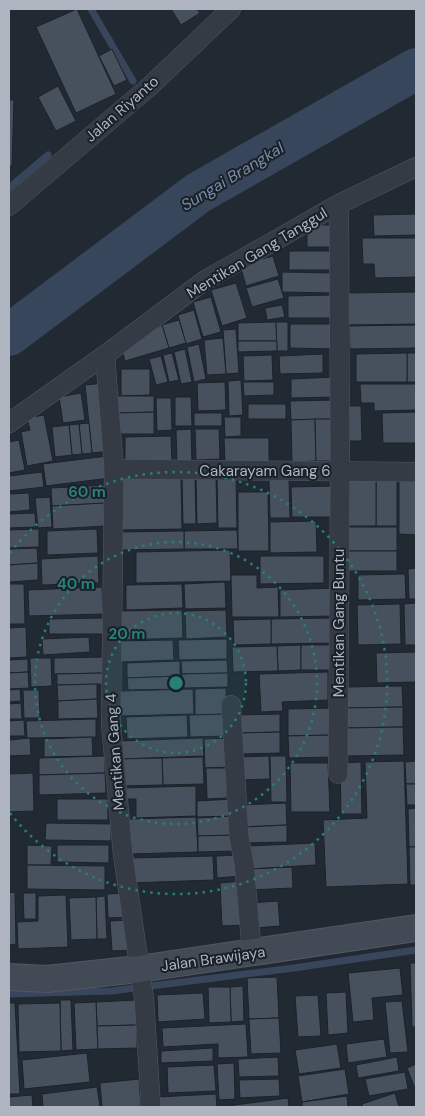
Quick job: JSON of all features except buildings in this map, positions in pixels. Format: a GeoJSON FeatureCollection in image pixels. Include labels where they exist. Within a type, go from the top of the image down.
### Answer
{"type":"FeatureCollection","features":[{"type":"Feature","properties":{"kind":"main road","name":"Jalan Brawijaya"},"geometry":{"type":"LineString","coordinates":[[9,977],[142,983],[252,953],[416,928]]}},
{"type":"Feature","properties":{"kind":"street","name":"Jalan Riyanto"},"geometry":{"type":"LineString","coordinates":[[9,206],[149,87],[231,9]]}},
{"type":"Feature","properties":{"kind":"street","name":"Mentikan Gang Tanggul"},"geometry":{"type":"LineString","coordinates":[[9,423],[106,355],[204,281],[339,204],[416,167]]}},
{"type":"Feature","properties":{"kind":"street"},"geometry":{"type":"LineString","coordinates":[[339,204],[340,471]]}},
{"type":"Feature","properties":{"kind":"street","name":"Mentikan Gang 4"},"geometry":{"type":"LineString","coordinates":[[106,355],[114,469],[111,724],[123,855],[142,983],[151,1107]]}},
{"type":"Feature","properties":{"kind":"street","name":"Cakarayam Gang 6"},"geometry":{"type":"LineString","coordinates":[[114,469],[416,472]]}},
{"type":"Feature","properties":{"kind":"street","name":"Mentikan Gang Buntu"},"geometry":{"type":"LineString","coordinates":[[338,774],[340,471]]}},
{"type":"Feature","properties":{"kind":"street"},"geometry":{"type":"LineString","coordinates":[[231,705],[239,837],[244,863],[252,953]]}},
{"type":"Feature","properties":{"kind":"waterway"},"geometry":{"type":"LineString","coordinates":[[91,9],[133,81]]}},
{"type":"Feature","properties":{"kind":"waterway","name":"Sungai Brangkal"},"geometry":{"type":"LineString","coordinates":[[9,335],[198,193],[416,69]]}},
{"type":"Feature","properties":{"kind":"waterway"},"geometry":{"type":"LineString","coordinates":[[9,188],[48,155]]}},
{"type":"Feature","properties":{"kind":"waterway"},"geometry":{"type":"LineString","coordinates":[[9,994],[111,991],[294,968],[416,950]]}}]}
